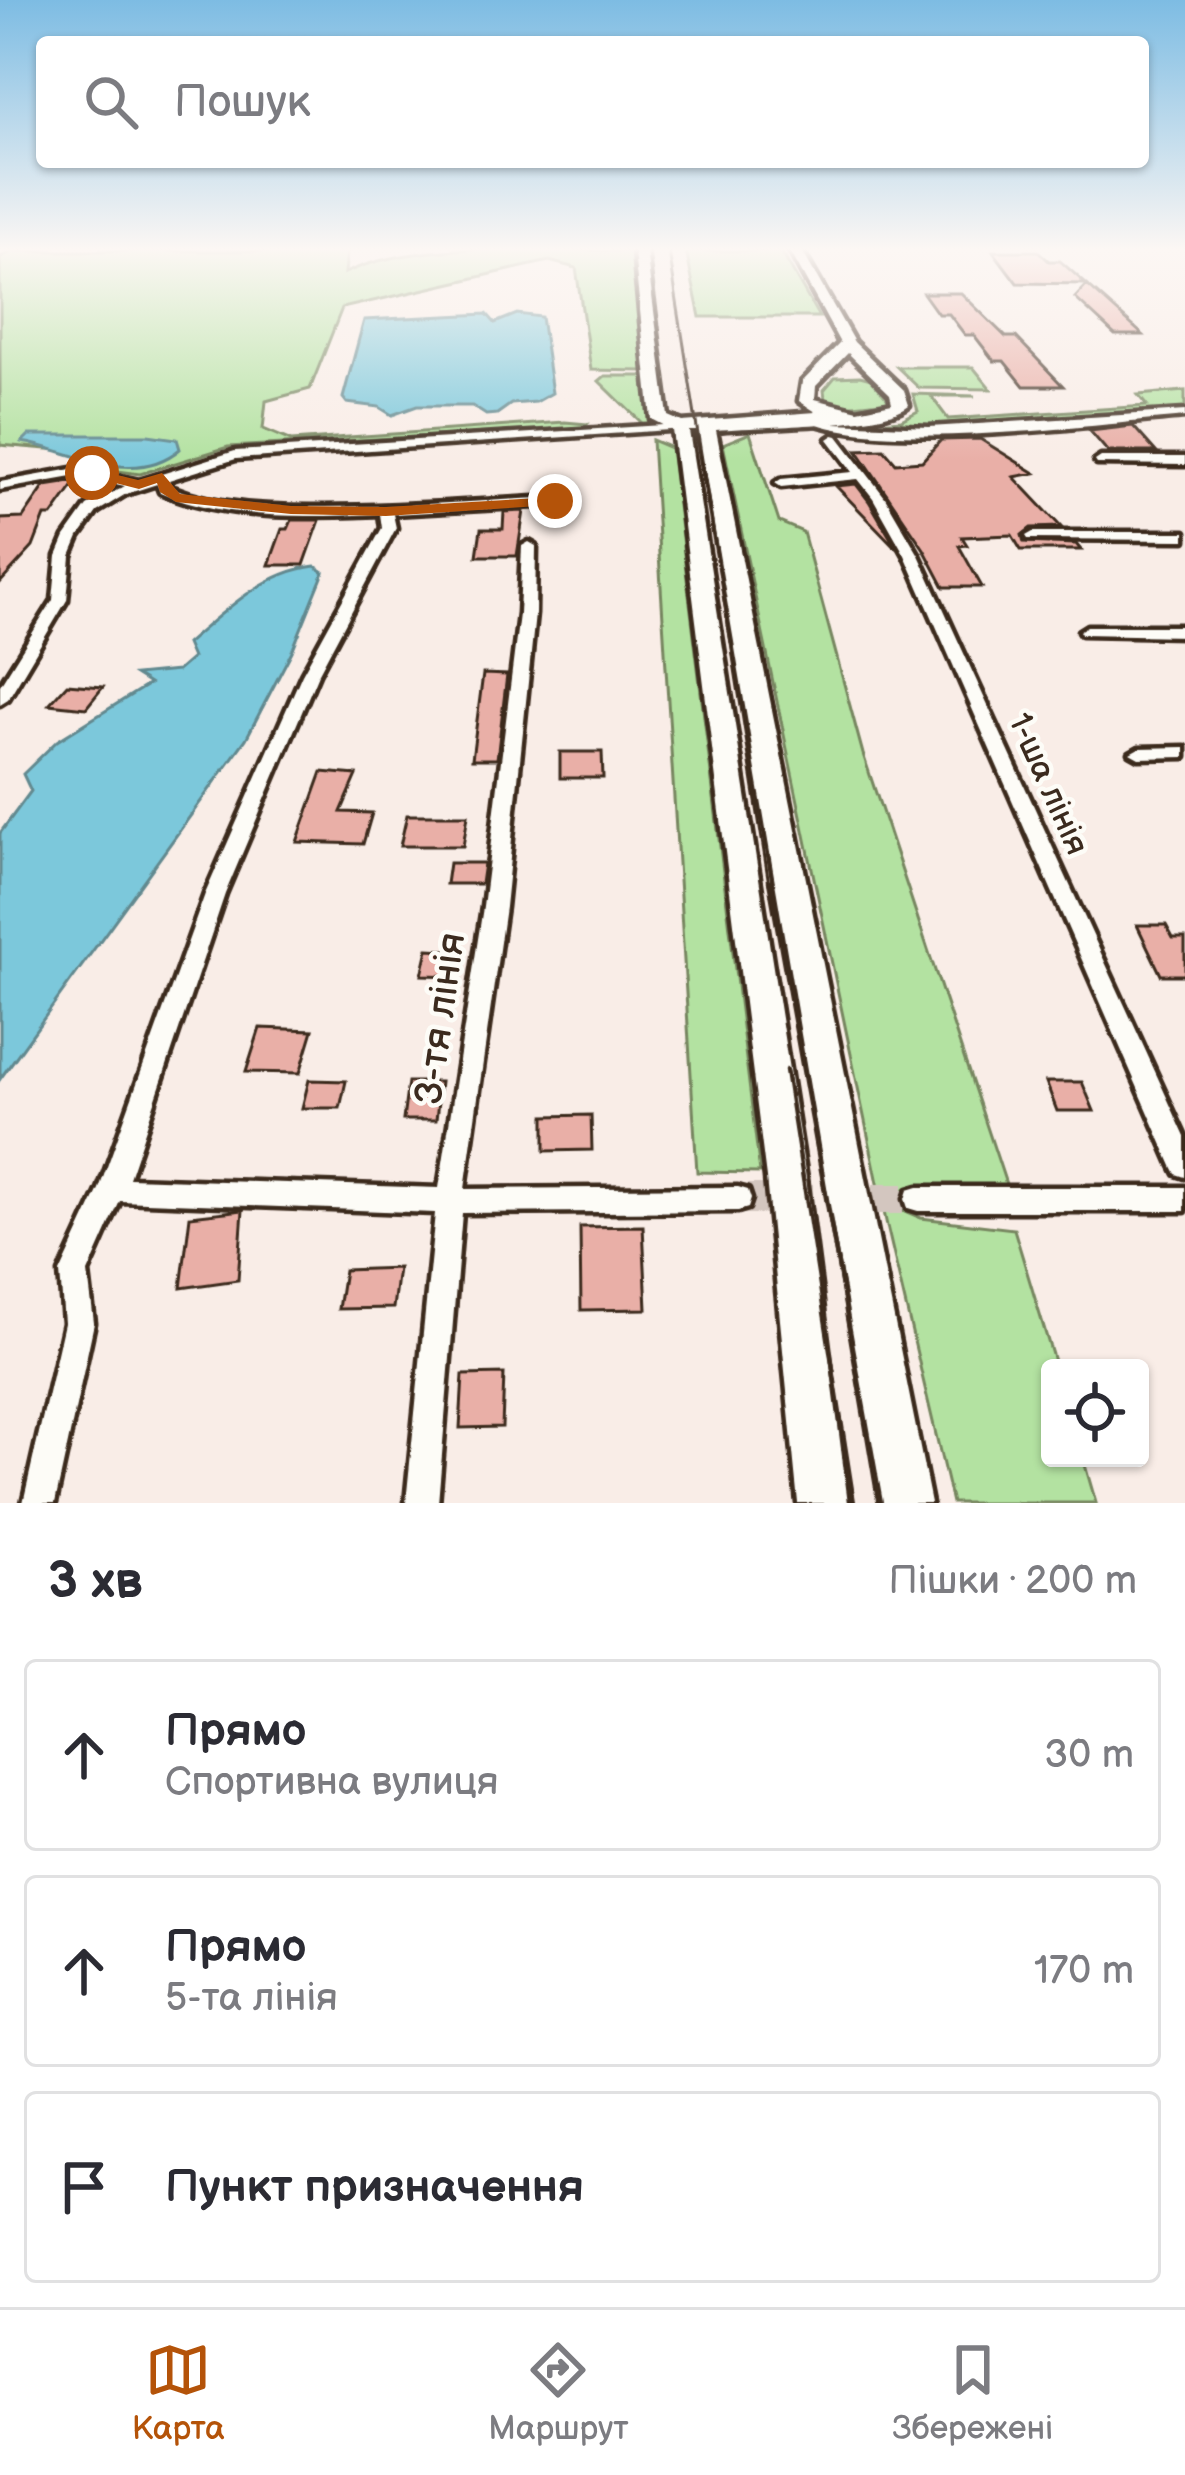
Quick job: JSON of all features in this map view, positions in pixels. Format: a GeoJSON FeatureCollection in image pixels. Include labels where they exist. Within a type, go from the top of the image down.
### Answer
{"type":"FeatureCollection","features":[{"type":"Feature","properties":{"kind":"main road"},"geometry":{"type":"LineString","coordinates":[[648,321],[660,419],[693,426],[815,421],[885,412],[901,405],[898,392],[848,344],[835,321]]}},
{"type":"Feature","properties":{"kind":"main road"},"geometry":{"type":"LineString","coordinates":[[815,421],[805,394],[848,344]]}},
{"type":"Feature","properties":{"kind":"main road"},"geometry":{"type":"LineString","coordinates":[[827,367],[852,364],[874,369]]}},
{"type":"Feature","properties":{"kind":"main road"},"geometry":{"type":"LineString","coordinates":[[693,426],[823,1503]]}},
{"type":"Feature","properties":{"kind":"main road"},"geometry":{"type":"LineString","coordinates":[[693,426],[905,1503]]}},
{"type":"Feature","properties":{"kind":"street"},"geometry":{"type":"LineString","coordinates":[[815,421],[880,432],[1185,414]]}},
{"type":"Feature","properties":{"kind":"street","name":"1-ша лінія"},"geometry":{"type":"LineString","coordinates":[[815,421],[879,496],[912,555],[1185,1166]]}},
{"type":"Feature","properties":{"kind":"street"},"geometry":{"type":"LineString","coordinates":[[0,699],[60,599],[64,556],[72,537],[98,503],[139,485],[235,455],[693,426]]}},
{"type":"Feature","properties":{"kind":"street"},"geometry":{"type":"LineString","coordinates":[[1101,461],[1185,461]]}},
{"type":"Feature","properties":{"kind":"street"},"geometry":{"type":"LineString","coordinates":[[0,486],[78,472],[139,485]]}},
{"type":"Feature","properties":{"kind":"street"},"geometry":{"type":"LineString","coordinates":[[781,482],[860,475]]}},
{"type":"Feature","properties":{"kind":"street"},"geometry":{"type":"LineString","coordinates":[[162,477],[165,489],[176,497],[212,505],[386,512],[555,501]]}},
{"type":"Feature","properties":{"kind":"street"},"geometry":{"type":"LineString","coordinates":[[39,1503],[79,1323],[74,1273],[112,1189],[214,894],[310,674],[389,528],[386,512]]}},
{"type":"Feature","properties":{"kind":"street"},"geometry":{"type":"LineString","coordinates":[[1033,536],[1185,536]]}},
{"type":"Feature","properties":{"kind":"street","name":"3-тя лінія"},"geometry":{"type":"LineString","coordinates":[[422,1503],[450,1201],[494,907],[527,614],[529,546]]}},
{"type":"Feature","properties":{"kind":"street"},"geometry":{"type":"LineString","coordinates":[[1087,631],[1185,631]]}},
{"type":"Feature","properties":{"kind":"street"},"geometry":{"type":"LineString","coordinates":[[1138,752],[1185,752]]}},
{"type":"Feature","properties":{"kind":"street"},"geometry":{"type":"LineString","coordinates":[[112,1189],[450,1201],[738,1198]]}},
{"type":"Feature","properties":{"kind":"street"},"geometry":{"type":"LineString","coordinates":[[918,1198],[1185,1199]]}},
{"type":"Feature","properties":{"kind":"green space"},"geometry":{"type":"Polygon","coordinates":[[[0,321],[337,321],[310,389],[266,401],[263,429],[291,441],[587,424],[582,428],[228,447],[140,474],[60,450],[0,445],[0,321]]]}},
{"type":"Feature","properties":{"kind":"green space"},"geometry":{"type":"Polygon","coordinates":[[[584,321],[639,321],[645,371],[591,370],[584,321]]]}},
{"type":"Feature","properties":{"kind":"green space"},"geometry":{"type":"Polygon","coordinates":[[[897,367],[973,367],[991,389],[919,388],[897,367]]]}},
{"type":"Feature","properties":{"kind":"green space"},"geometry":{"type":"Polygon","coordinates":[[[605,376],[645,376],[652,421],[644,425],[599,381],[605,376]]]}},
{"type":"Feature","properties":{"kind":"green space"},"geometry":{"type":"Polygon","coordinates":[[[835,377],[871,379],[890,401],[844,406],[825,398],[824,390],[835,377]]]}},
{"type":"Feature","properties":{"kind":"green space"},"geometry":{"type":"Polygon","coordinates":[[[1185,391],[1185,411],[883,431],[817,419],[901,420],[918,411],[913,394],[975,396],[931,396],[948,419],[1147,406],[1138,395],[1185,391]]]}},
{"type":"Feature","properties":{"kind":"green space"},"geometry":{"type":"Polygon","coordinates":[[[750,433],[779,522],[803,532],[863,754],[1007,1187],[895,1192],[895,1207],[921,1218],[1014,1229],[1053,1359],[1041,1359],[1041,1467],[1086,1467],[1096,1503],[952,1503],[887,1226],[723,444],[750,433]]]}},
{"type":"Feature","properties":{"kind":"green space"},"geometry":{"type":"Polygon","coordinates":[[[652,440],[671,448],[760,1173],[697,1172],[652,440]]]}},
{"type":"Feature","properties":{"kind":"water"},"geometry":{"type":"Polygon","coordinates":[[[364,321],[542,321],[552,393],[536,402],[511,404],[486,415],[472,406],[417,406],[392,415],[343,398],[364,321]]]}},
{"type":"Feature","properties":{"kind":"water"},"geometry":{"type":"Polygon","coordinates":[[[29,435],[148,435],[177,439],[180,449],[143,466],[123,466],[22,442],[29,435]]]}},
{"type":"Feature","properties":{"kind":"water"},"geometry":{"type":"Polygon","coordinates":[[[315,566],[324,572],[292,651],[246,739],[0,1079],[0,833],[31,791],[23,774],[57,741],[149,684],[135,675],[177,671],[192,658],[186,644],[245,595],[279,576],[315,566]]]}},
{"type":"Feature","properties":{"kind":"building"},"geometry":{"type":"Polygon","coordinates":[[[954,321],[990,321],[1006,337],[1016,337],[1063,386],[1024,386],[1004,361],[994,361],[974,335],[965,335],[954,321]]]}},
{"type":"Feature","properties":{"kind":"building"},"geometry":{"type":"Polygon","coordinates":[[[1100,321],[1127,321],[1143,335],[1115,335],[1100,321]]]}},
{"type":"Feature","properties":{"kind":"building"},"geometry":{"type":"Polygon","coordinates":[[[1133,426],[1156,452],[1108,452],[1090,431],[1133,426]]]}},
{"type":"Feature","properties":{"kind":"building"},"geometry":{"type":"Polygon","coordinates":[[[980,439],[1035,473],[1014,477],[1061,527],[1031,528],[1022,535],[1024,542],[1076,544],[1081,550],[1021,550],[1012,535],[962,537],[967,545],[959,546],[982,587],[944,587],[857,450],[884,449],[896,463],[922,461],[941,440],[980,439]]]}},
{"type":"Feature","properties":{"kind":"building"},"geometry":{"type":"Polygon","coordinates":[[[77,481],[52,516],[45,516],[33,547],[0,583],[0,519],[23,518],[45,486],[77,481]]]}},
{"type":"Feature","properties":{"kind":"building"},"geometry":{"type":"Polygon","coordinates":[[[856,484],[869,501],[897,549],[836,486],[856,484]]]}},
{"type":"Feature","properties":{"kind":"building"},"geometry":{"type":"Polygon","coordinates":[[[524,511],[517,556],[477,556],[481,529],[503,529],[504,512],[524,511]]]}},
{"type":"Feature","properties":{"kind":"building"},"geometry":{"type":"Polygon","coordinates":[[[292,520],[320,520],[304,565],[269,565],[282,529],[288,529],[292,520]]]}},
{"type":"Feature","properties":{"kind":"building"},"geometry":{"type":"Polygon","coordinates":[[[483,674],[507,675],[497,759],[472,759],[483,674]]]}},
{"type":"Feature","properties":{"kind":"building"},"geometry":{"type":"Polygon","coordinates":[[[67,684],[103,687],[86,708],[49,704],[67,684]]]}},
{"type":"Feature","properties":{"kind":"building"},"geometry":{"type":"Polygon","coordinates":[[[560,752],[602,752],[603,778],[560,778],[560,752]]]}},
{"type":"Feature","properties":{"kind":"building"},"geometry":{"type":"Polygon","coordinates":[[[322,772],[357,775],[341,812],[372,813],[363,844],[297,842],[322,772]]]}},
{"type":"Feature","properties":{"kind":"building"},"geometry":{"type":"Polygon","coordinates":[[[407,815],[468,815],[463,846],[400,846],[407,815]]]}},
{"type":"Feature","properties":{"kind":"building"},"geometry":{"type":"Polygon","coordinates":[[[449,863],[484,863],[481,884],[446,884],[449,863]]]}},
{"type":"Feature","properties":{"kind":"building"},"geometry":{"type":"Polygon","coordinates":[[[1137,925],[1166,925],[1173,938],[1185,938],[1185,975],[1161,975],[1137,925]]]}},
{"type":"Feature","properties":{"kind":"building"},"geometry":{"type":"Polygon","coordinates":[[[428,949],[462,951],[458,976],[422,975],[428,949]]]}},
{"type":"Feature","properties":{"kind":"building"},"geometry":{"type":"Polygon","coordinates":[[[260,1028],[313,1030],[300,1073],[246,1072],[260,1028]]]}},
{"type":"Feature","properties":{"kind":"building"},"geometry":{"type":"Polygon","coordinates":[[[309,1080],[346,1081],[340,1108],[302,1108],[309,1080]]]}},
{"type":"Feature","properties":{"kind":"building"},"geometry":{"type":"Polygon","coordinates":[[[408,1082],[440,1082],[436,1120],[403,1120],[408,1082]]]}},
{"type":"Feature","properties":{"kind":"building"},"geometry":{"type":"Polygon","coordinates":[[[1046,1082],[1082,1082],[1094,1111],[1057,1111],[1046,1082]]]}},
{"type":"Feature","properties":{"kind":"building"},"geometry":{"type":"Polygon","coordinates":[[[591,1115],[592,1150],[545,1151],[545,1116],[591,1115]]]}},
{"type":"Feature","properties":{"kind":"building"},"geometry":{"type":"Polygon","coordinates":[[[243,1210],[238,1280],[181,1288],[190,1216],[243,1210]]]}},
{"type":"Feature","properties":{"kind":"building"},"geometry":{"type":"Polygon","coordinates":[[[643,1226],[647,1309],[581,1310],[580,1227],[643,1226]]]}},
{"type":"Feature","properties":{"kind":"building"},"geometry":{"type":"Polygon","coordinates":[[[398,1268],[393,1308],[338,1309],[344,1270],[398,1268]]]}},
{"type":"Feature","properties":{"kind":"building"},"geometry":{"type":"Polygon","coordinates":[[[504,1374],[502,1427],[460,1428],[463,1375],[504,1374]]]}},
{"type":"Feature","properties":{"kind":"tunnel"},"geometry":{"type":"LineString","coordinates":[[738,1199],[918,1199]]}},
{"type":"Feature","properties":{"kind":"tram line"},"geometry":{"type":"LineString","coordinates":[[680,321],[769,884]]}},
{"type":"Feature","properties":{"kind":"tram line"},"geometry":{"type":"LineString","coordinates":[[769,881],[881,1503]]}},
{"type":"Feature","properties":{"kind":"tram line"},"geometry":{"type":"LineString","coordinates":[[786,1070],[854,1503]]}},
{"type":"Feature","properties":{"kind":"route"},"geometry":{"type":"LineString","coordinates":[[92,473],[139,485],[162,477],[165,489],[176,497],[212,505],[291,510],[386,512],[415,506],[555,501]]}}]}
